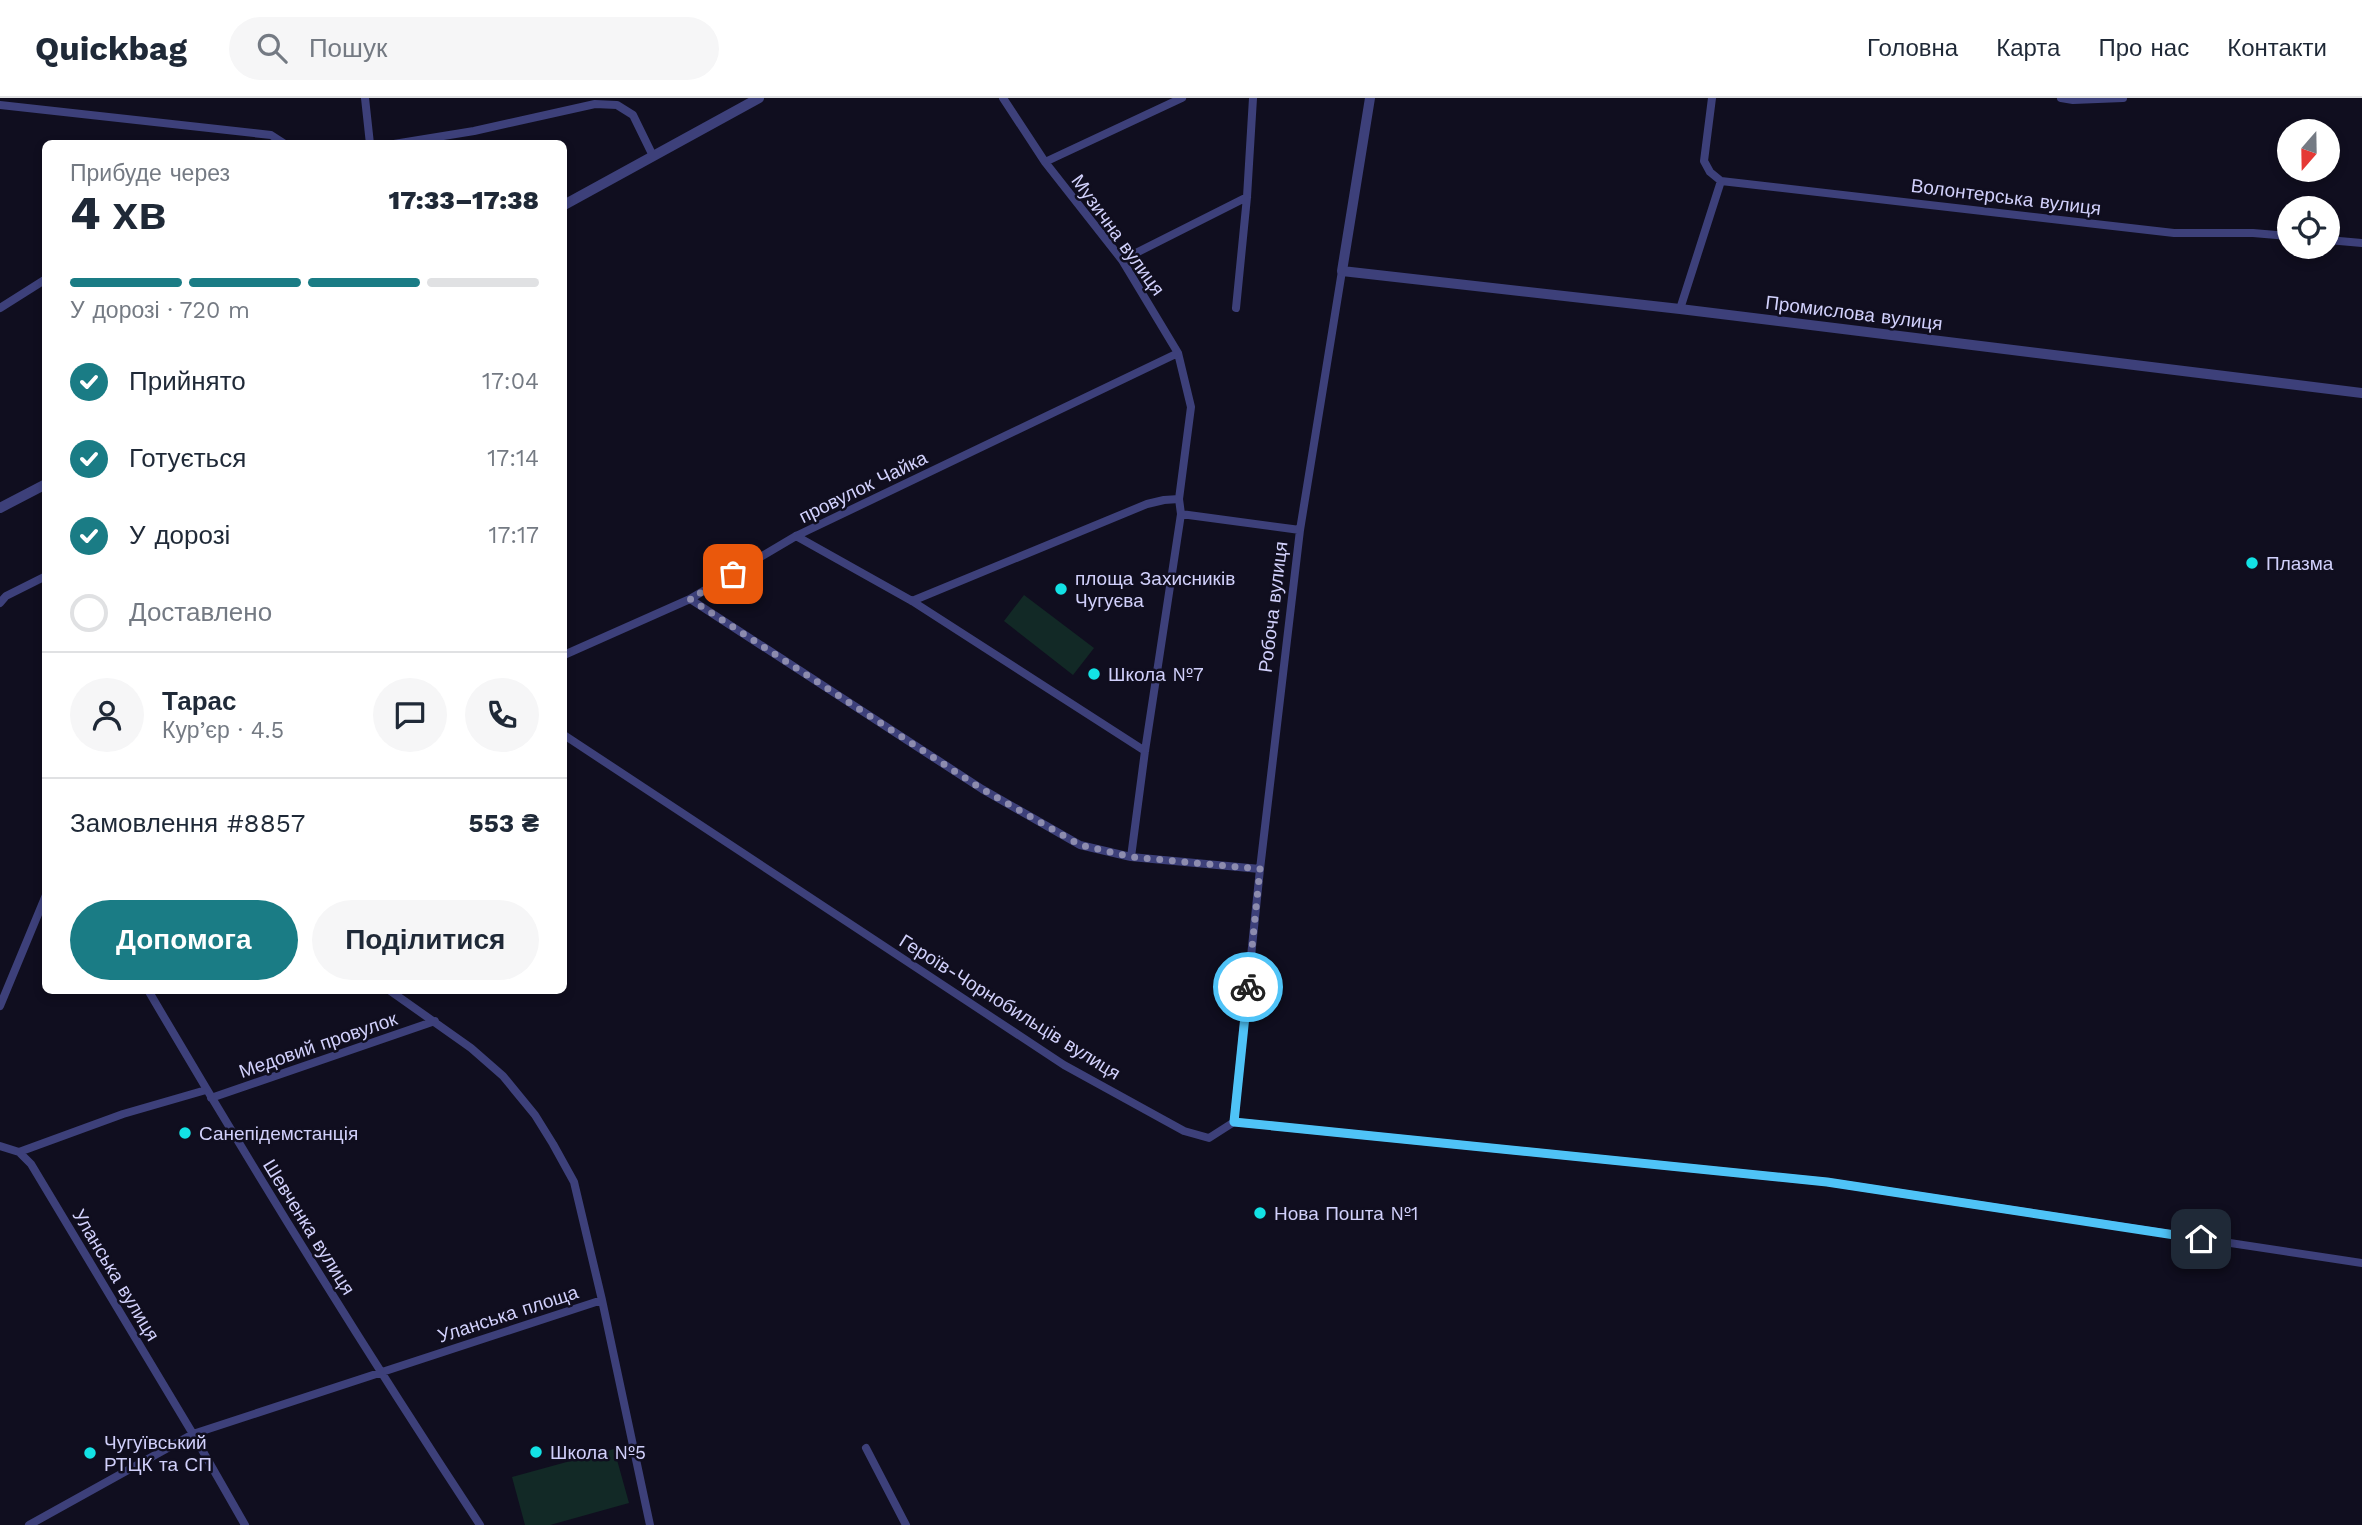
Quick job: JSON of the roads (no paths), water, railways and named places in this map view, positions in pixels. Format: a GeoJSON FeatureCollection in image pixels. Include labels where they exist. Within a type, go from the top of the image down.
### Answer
{"type":"FeatureCollection","features":[{"type":"Feature","properties":{"kind":"street"},"geometry":{"type":"LineString","coordinates":[[365,98],[370,140]]}},
{"type":"Feature","properties":{"kind":"street"},"geometry":{"type":"LineString","coordinates":[[567,203],[759,98]]}},
{"type":"Feature","properties":{"kind":"street","name":"Музична вулиця"},"geometry":{"type":"LineString","coordinates":[[1003,98],[1045,162],[1122,260],[1178,353],[1191,407],[1179,499],[1181,514],[1145,751],[1132,857]]}},
{"type":"Feature","properties":{"kind":"street"},"geometry":{"type":"LineString","coordinates":[[1045,162],[1182,98]]}},
{"type":"Feature","properties":{"kind":"street"},"geometry":{"type":"LineString","coordinates":[[1236,309],[1253,98]]}},
{"type":"Feature","properties":{"kind":"street","name":"Робоча вулиця"},"geometry":{"type":"LineString","coordinates":[[1234,1122],[1260,869],[1300,530],[1370,98]]}},
{"type":"Feature","properties":{"kind":"street"},"geometry":{"type":"LineString","coordinates":[[1680,309],[1721,181],[1710,173],[1704,161],[1712,98]]}},
{"type":"Feature","properties":{"kind":"street"},"geometry":{"type":"LineString","coordinates":[[2061,98],[2117,98]]}},
{"type":"Feature","properties":{"kind":"street"},"geometry":{"type":"LineString","coordinates":[[419,140],[474,131],[595,101],[617,105],[633,114],[653,156]]}},
{"type":"Feature","properties":{"kind":"street"},"geometry":{"type":"LineString","coordinates":[[0,105],[271,135],[279,140]]}},
{"type":"Feature","properties":{"kind":"street","name":"Волонтерська вулиця"},"geometry":{"type":"LineString","coordinates":[[1721,181],[2174,233],[2277,235]]}},
{"type":"Feature","properties":{"kind":"street"},"geometry":{"type":"LineString","coordinates":[[1122,260],[1247,197]]}},
{"type":"Feature","properties":{"kind":"street"},"geometry":{"type":"LineString","coordinates":[[2340,241],[2362,243]]}},
{"type":"Feature","properties":{"kind":"street","name":"Промислова вулиця"},"geometry":{"type":"LineString","coordinates":[[1342,271],[1680,309],[2362,393]]}},
{"type":"Feature","properties":{"kind":"street"},"geometry":{"type":"LineString","coordinates":[[0,308],[42,282]]}},
{"type":"Feature","properties":{"kind":"street","name":"провулок Чайка"},"geometry":{"type":"LineString","coordinates":[[567,653],[690,599],[796,536],[1178,353]]}},
{"type":"Feature","properties":{"kind":"street"},"geometry":{"type":"LineString","coordinates":[[0,508],[42,486]]}},
{"type":"Feature","properties":{"kind":"street"},"geometry":{"type":"LineString","coordinates":[[912,601],[1147,505],[1179,499]]}},
{"type":"Feature","properties":{"kind":"street"},"geometry":{"type":"LineString","coordinates":[[1181,514],[1300,530]]}},
{"type":"Feature","properties":{"kind":"street"},"geometry":{"type":"LineString","coordinates":[[796,536],[912,601],[1145,751]]}},
{"type":"Feature","properties":{"kind":"street"},"geometry":{"type":"LineString","coordinates":[[0,603],[6,596],[42,578]]}},
{"type":"Feature","properties":{"kind":"street"},"geometry":{"type":"LineString","coordinates":[[690,599],[907,740],[1080,845],[1132,857],[1260,869]]}},
{"type":"Feature","properties":{"kind":"street","name":"Героїв-Чорнобильців вулиця"},"geometry":{"type":"LineString","coordinates":[[567,737],[1064,1065],[1184,1131],[1209,1138],[1234,1122]]}},
{"type":"Feature","properties":{"kind":"street"},"geometry":{"type":"LineString","coordinates":[[0,1006],[42,905]]}},
{"type":"Feature","properties":{"kind":"street","name":"Шевченка вулиця"},"geometry":{"type":"LineString","coordinates":[[150,994],[380,1372]]}},
{"type":"Feature","properties":{"kind":"street"},"geometry":{"type":"LineString","coordinates":[[395,994],[471,1048],[503,1076],[554,1143],[574,1182],[602,1300]]}},
{"type":"Feature","properties":{"kind":"street","name":"Медовий провулок"},"geometry":{"type":"LineString","coordinates":[[19,1152],[124,1114],[209,1094],[435,1021]]}},
{"type":"Feature","properties":{"kind":"street"},"geometry":{"type":"LineString","coordinates":[[1234,1122],[1827,1182],[2362,1263]]}},
{"type":"Feature","properties":{"kind":"street"},"geometry":{"type":"LineString","coordinates":[[0,1146],[19,1152]]}},
{"type":"Feature","properties":{"kind":"street","name":"Уланська вулиця"},"geometry":{"type":"LineString","coordinates":[[19,1152],[31,1164],[193,1434],[244,1525]]}},
{"type":"Feature","properties":{"kind":"street","name":"Уланська площа"},"geometry":{"type":"LineString","coordinates":[[380,1372],[602,1300],[650,1525]]}},
{"type":"Feature","properties":{"kind":"street"},"geometry":{"type":"LineString","coordinates":[[29,1525],[193,1434],[380,1372],[480,1525]]}},
{"type":"Feature","properties":{"kind":"street"},"geometry":{"type":"LineString","coordinates":[[866,1448],[906,1525]]}},
{"type":"Feature","properties":{"kind":"place","name":"Плазма"},"geometry":{"type":"Point","coordinates":[2252,563]}},
{"type":"Feature","properties":{"kind":"place","name":"площа Захисників Чугуєва"},"geometry":{"type":"Point","coordinates":[1061,589]}},
{"type":"Feature","properties":{"kind":"place","name":"Школа №7"},"geometry":{"type":"Point","coordinates":[1094,674]}},
{"type":"Feature","properties":{"kind":"place","name":"Санепідемстанція"},"geometry":{"type":"Point","coordinates":[185,1133]}},
{"type":"Feature","properties":{"kind":"place","name":"Нова Пошта №1"},"geometry":{"type":"Point","coordinates":[1260,1213]}},
{"type":"Feature","properties":{"kind":"place","name":"Школа №5"},"geometry":{"type":"Point","coordinates":[536,1452]}},
{"type":"Feature","properties":{"kind":"place","name":"Чугуївський РТЦК та СП"},"geometry":{"type":"Point","coordinates":[90,1453]}}]}
